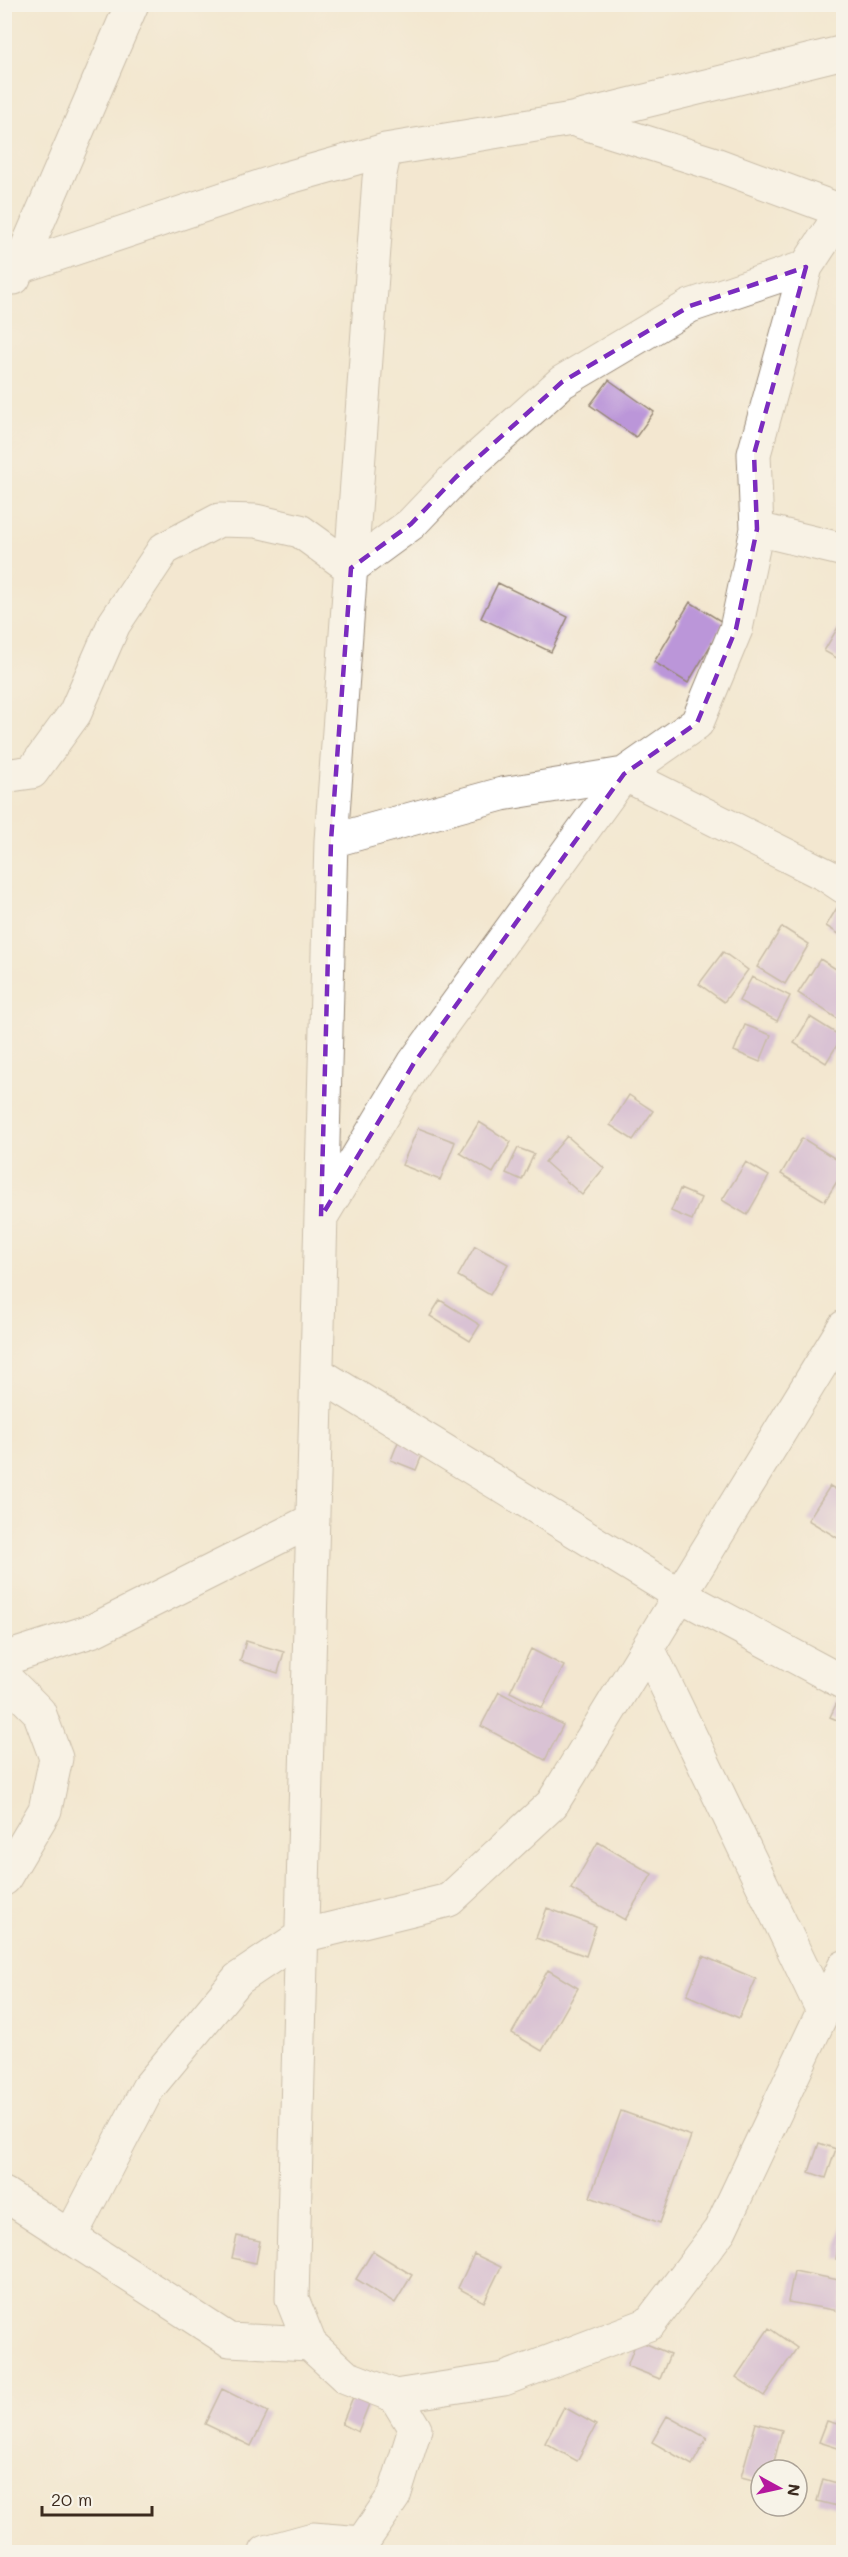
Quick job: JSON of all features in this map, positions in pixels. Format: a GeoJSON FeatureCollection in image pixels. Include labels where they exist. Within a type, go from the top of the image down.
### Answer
{"type":"FeatureCollection","features":[{"type":"Feature","properties":{"kind":"street"},"geometry":{"type":"LineString","coordinates":[[4,295],[13,268],[132,4]]}},
{"type":"Feature","properties":{"kind":"street"},"geometry":{"type":"LineString","coordinates":[[13,268],[283,179],[385,150],[572,119],[843,52]]}},
{"type":"Feature","properties":{"kind":"street"},"geometry":{"type":"LineString","coordinates":[[321,1217],[414,1063],[624,774],[697,723],[736,629],[757,529],[754,454],[806,267],[843,211],[715,164],[572,119]]}},
{"type":"Feature","properties":{"kind":"street"},"geometry":{"type":"LineString","coordinates":[[385,150],[379,179],[332,840],[292,2299],[310,2344],[346,2377],[395,2397],[504,2379],[649,2324],[720,2230],[843,1967]]}},
{"type":"Feature","properties":{"kind":"street"},"geometry":{"type":"LineString","coordinates":[[351,568],[411,524],[456,477],[562,382],[690,306],[806,267]]}},
{"type":"Feature","properties":{"kind":"street"},"geometry":{"type":"LineString","coordinates":[[4,777],[32,772],[75,713],[114,624],[164,549],[219,520],[256,521],[300,531],[351,568]]}},
{"type":"Feature","properties":{"kind":"street"},"geometry":{"type":"LineString","coordinates":[[757,529],[843,550]]}},
{"type":"Feature","properties":{"kind":"street"},"geometry":{"type":"LineString","coordinates":[[332,840],[502,794],[624,774],[826,875],[843,887]]}},
{"type":"Feature","properties":{"kind":"street"},"geometry":{"type":"LineString","coordinates":[[70,2237],[147,2088],[238,1979],[302,1936],[449,1900],[552,1804],[843,1327]]}},
{"type":"Feature","properties":{"kind":"street"},"geometry":{"type":"LineString","coordinates":[[317,1373],[680,1595],[843,1683]]}},
{"type":"Feature","properties":{"kind":"street"},"geometry":{"type":"LineString","coordinates":[[4,1659],[94,1630],[313,1520]]}},
{"type":"Feature","properties":{"kind":"street"},"geometry":{"type":"LineString","coordinates":[[648,1648],[823,2011]]}},
{"type":"Feature","properties":{"kind":"street"},"geometry":{"type":"LineString","coordinates":[[4,1677],[39,1712],[56,1758],[45,1810],[4,1879]]}},
{"type":"Feature","properties":{"kind":"street"},"geometry":{"type":"LineString","coordinates":[[4,2194],[229,2340],[310,2344]]}},
{"type":"Feature","properties":{"kind":"street"},"geometry":{"type":"LineString","coordinates":[[266,2553],[313,2539],[360,2548],[394,2496],[415,2429],[395,2397]]}},
{"type":"Feature","properties":{"kind":"highlighted area"},"geometry":{"type":"Polygon","coordinates":[[[806,267],[754,454],[757,529],[736,629],[697,723],[624,774],[414,1063],[321,1217],[331,841],[351,568],[411,524],[456,477],[562,382],[690,306],[806,267]]]}},
{"type":"Feature","properties":{"kind":"building"},"geometry":{"type":"Polygon","coordinates":[[[609,380],[654,412],[636,437],[590,405],[609,380]]]}},
{"type":"Feature","properties":{"kind":"building"},"geometry":{"type":"Polygon","coordinates":[[[498,583],[568,617],[551,652],[481,618],[498,583]]]}},
{"type":"Feature","properties":{"kind":"building"},"geometry":{"type":"Polygon","coordinates":[[[690,602],[724,623],[688,683],[654,662],[690,602]]]}},
{"type":"Feature","properties":{"kind":"building"},"geometry":{"type":"Polygon","coordinates":[[[844,617],[844,662],[824,651],[844,617]]]}},
{"type":"Feature","properties":{"kind":"building"},"geometry":{"type":"Polygon","coordinates":[[[844,896],[844,934],[842,936],[826,926],[844,896]]]}},
{"type":"Feature","properties":{"kind":"building"},"geometry":{"type":"Polygon","coordinates":[[[782,927],[809,944],[785,984],[757,967],[782,927]]]}},
{"type":"Feature","properties":{"kind":"building"},"geometry":{"type":"Polygon","coordinates":[[[723,952],[748,970],[724,1002],[699,984],[723,952]]]}},
{"type":"Feature","properties":{"kind":"building"},"geometry":{"type":"Polygon","coordinates":[[[820,959],[844,974],[844,1023],[798,993],[820,959]]]}},
{"type":"Feature","properties":{"kind":"building"},"geometry":{"type":"Polygon","coordinates":[[[752,977],[790,996],[777,1021],[739,1001],[752,977]]]}},
{"type":"Feature","properties":{"kind":"building"},"geometry":{"type":"Polygon","coordinates":[[[810,1017],[842,1037],[826,1063],[794,1043],[810,1017]]]}},
{"type":"Feature","properties":{"kind":"building"},"geometry":{"type":"Polygon","coordinates":[[[745,1025],[771,1035],[760,1062],[734,1051],[745,1025]]]}},
{"type":"Feature","properties":{"kind":"building"},"geometry":{"type":"Polygon","coordinates":[[[629,1095],[653,1111],[633,1140],[610,1125],[629,1095]]]}},
{"type":"Feature","properties":{"kind":"building"},"geometry":{"type":"Polygon","coordinates":[[[479,1122],[511,1142],[493,1173],[460,1153],[479,1122]]]}},
{"type":"Feature","properties":{"kind":"building"},"geometry":{"type":"Polygon","coordinates":[[[418,1128],[455,1142],[440,1180],[402,1165],[418,1128]]]}},
{"type":"Feature","properties":{"kind":"building"},"geometry":{"type":"Polygon","coordinates":[[[567,1136],[604,1168],[582,1195],[545,1162],[567,1136]]]}},
{"type":"Feature","properties":{"kind":"building"},"geometry":{"type":"Polygon","coordinates":[[[802,1138],[844,1164],[844,1170],[825,1201],[781,1174],[802,1138]]]}},
{"type":"Feature","properties":{"kind":"building"},"geometry":{"type":"Polygon","coordinates":[[[518,1148],[534,1154],[522,1180],[506,1173],[518,1148]]]}},
{"type":"Feature","properties":{"kind":"building"},"geometry":{"type":"Polygon","coordinates":[[[746,1162],[769,1176],[747,1215],[722,1200],[746,1162]]]}},
{"type":"Feature","properties":{"kind":"building"},"geometry":{"type":"Polygon","coordinates":[[[680,1189],[701,1198],[692,1220],[671,1211],[680,1189]]]}},
{"type":"Feature","properties":{"kind":"building"},"geometry":{"type":"Polygon","coordinates":[[[475,1246],[508,1264],[490,1295],[458,1276],[475,1246]]]}},
{"type":"Feature","properties":{"kind":"building"},"geometry":{"type":"Polygon","coordinates":[[[440,1300],[480,1325],[470,1341],[430,1316],[440,1300]]]}},
{"type":"Feature","properties":{"kind":"building"},"geometry":{"type":"Polygon","coordinates":[[[400,1437],[425,1448],[416,1470],[391,1460],[400,1437]]]}},
{"type":"Feature","properties":{"kind":"building"},"geometry":{"type":"Polygon","coordinates":[[[830,1486],[844,1494],[844,1542],[808,1520],[830,1486]]]}},
{"type":"Feature","properties":{"kind":"building"},"geometry":{"type":"Polygon","coordinates":[[[246,1641],[284,1652],[278,1673],[240,1661],[246,1641]]]}},
{"type":"Feature","properties":{"kind":"building"},"geometry":{"type":"Polygon","coordinates":[[[531,1649],[564,1666],[542,1708],[510,1692],[531,1649]]]}},
{"type":"Feature","properties":{"kind":"building"},"geometry":{"type":"Polygon","coordinates":[[[499,1692],[563,1725],[545,1760],[481,1726],[499,1692]]]}},
{"type":"Feature","properties":{"kind":"building"},"geometry":{"type":"Polygon","coordinates":[[[841,1694],[844,1696],[844,1723],[830,1717],[841,1694]]]}},
{"type":"Feature","properties":{"kind":"building"},"geometry":{"type":"Polygon","coordinates":[[[598,1842],[652,1874],[625,1920],[571,1889],[598,1842]]]}},
{"type":"Feature","properties":{"kind":"building"},"geometry":{"type":"Polygon","coordinates":[[[547,1908],[596,1926],[586,1956],[536,1938],[547,1908]]]}},
{"type":"Feature","properties":{"kind":"building"},"geometry":{"type":"Polygon","coordinates":[[[703,1956],[756,1979],[739,2018],[687,1995],[703,1956]]]}},
{"type":"Feature","properties":{"kind":"building"},"geometry":{"type":"Polygon","coordinates":[[[548,1970],[578,1988],[542,2051],[512,2033],[548,1970]]]}},
{"type":"Feature","properties":{"kind":"building"},"geometry":{"type":"Polygon","coordinates":[[[621,2111],[691,2136],[660,2223],[590,2197],[621,2111]]]}},
{"type":"Feature","properties":{"kind":"building"},"geometry":{"type":"Polygon","coordinates":[[[819,2143],[836,2149],[826,2178],[809,2172],[819,2143]]]}},
{"type":"Feature","properties":{"kind":"building"},"geometry":{"type":"Polygon","coordinates":[[[842,2223],[844,2223],[844,2260],[836,2259],[842,2223]]]}},
{"type":"Feature","properties":{"kind":"building"},"geometry":{"type":"Polygon","coordinates":[[[237,2236],[260,2241],[256,2263],[232,2258],[237,2236]]]}},
{"type":"Feature","properties":{"kind":"building"},"geometry":{"type":"Polygon","coordinates":[[[373,2251],[412,2275],[395,2303],[356,2279],[373,2251]]]}},
{"type":"Feature","properties":{"kind":"building"},"geometry":{"type":"Polygon","coordinates":[[[474,2254],[501,2267],[484,2302],[458,2288],[474,2254]]]}},
{"type":"Feature","properties":{"kind":"building"},"geometry":{"type":"Polygon","coordinates":[[[794,2271],[844,2281],[839,2311],[788,2302],[794,2271]]]}},
{"type":"Feature","properties":{"kind":"building"},"geometry":{"type":"Polygon","coordinates":[[[769,2328],[797,2348],[764,2396],[736,2377],[769,2328]]]}},
{"type":"Feature","properties":{"kind":"building"},"geometry":{"type":"Polygon","coordinates":[[[637,2340],[670,2354],[660,2379],[627,2366],[637,2340]]]}},
{"type":"Feature","properties":{"kind":"building"},"geometry":{"type":"Polygon","coordinates":[[[222,2389],[268,2412],[251,2446],[205,2424],[222,2389]]]}},
{"type":"Feature","properties":{"kind":"building"},"geometry":{"type":"Polygon","coordinates":[[[353,2397],[369,2404],[358,2432],[342,2424],[353,2397]]]}},
{"type":"Feature","properties":{"kind":"building"},"geometry":{"type":"Polygon","coordinates":[[[564,2407],[596,2425],[577,2461],[545,2443],[564,2407]]]}},
{"type":"Feature","properties":{"kind":"building"},"geometry":{"type":"Polygon","coordinates":[[[667,2416],[707,2438],[692,2465],[652,2442],[667,2416]]]}},
{"type":"Feature","properties":{"kind":"building"},"geometry":{"type":"Polygon","coordinates":[[[827,2421],[844,2426],[844,2450],[819,2442],[827,2421]]]}},
{"type":"Feature","properties":{"kind":"building"},"geometry":{"type":"Polygon","coordinates":[[[756,2423],[782,2430],[775,2458],[749,2458],[749,2479],[741,2477],[756,2423]]]}},
{"type":"Feature","properties":{"kind":"building"},"geometry":{"type":"Polygon","coordinates":[[[823,2479],[844,2485],[841,2507],[817,2501],[823,2479]]]}}]}
